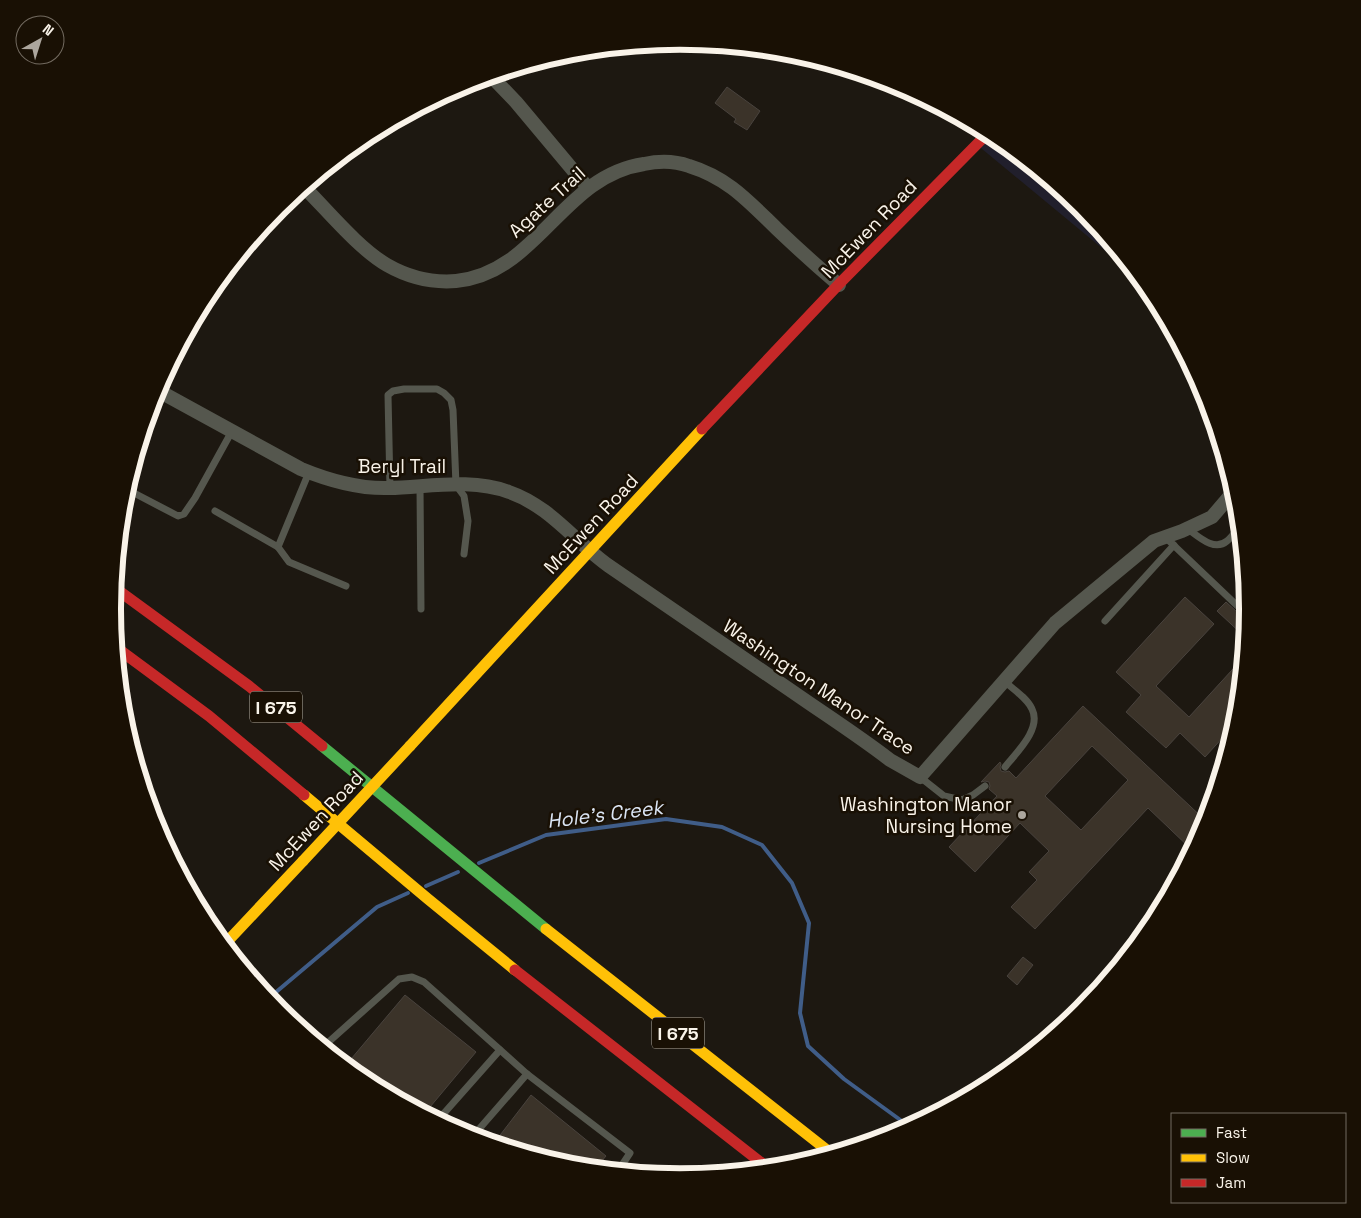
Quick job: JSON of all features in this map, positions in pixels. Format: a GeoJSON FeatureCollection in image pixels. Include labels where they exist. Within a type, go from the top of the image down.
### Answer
{"type":"FeatureCollection","features":[{"type":"Feature","properties":{"kind":"main road","name":"McEwen Road"},"geometry":{"type":"LineString","coordinates":[[230,939],[590,550],[839,285],[982,139]]}},
{"type":"Feature","properties":{"kind":"main road","name":"I 675"},"geometry":{"type":"LineString","coordinates":[[122,593],[249,686],[524,912],[825,1149]]}},
{"type":"Feature","properties":{"kind":"main road","name":"I 675"},"geometry":{"type":"LineString","coordinates":[[124,653],[208,715],[472,934],[760,1162]]}},
{"type":"Feature","properties":{"kind":"street"},"geometry":{"type":"LineString","coordinates":[[497,82],[516,102],[588,188]]}},
{"type":"Feature","properties":{"kind":"street","name":"Agate Trail"},"geometry":{"type":"LineString","coordinates":[[309,192],[357,241],[386,264],[419,278],[448,282],[480,276],[495,270],[509,261],[588,188],[617,170],[650,162],[687,165],[709,173],[724,181],[738,192],[839,285]]}},
{"type":"Feature","properties":{"kind":"street","name":"Beryl Trail"},"geometry":{"type":"LineString","coordinates":[[164,394],[309,472],[345,484],[390,488],[477,484],[511,492],[533,503],[548,514],[590,550]]}},
{"type":"Feature","properties":{"kind":"street","name":"Washington Manor Trace"},"geometry":{"type":"LineString","coordinates":[[590,550],[607,564],[890,760],[920,777],[1055,623],[1154,541],[1169,541],[1188,528],[1212,517],[1228,498]]}},
{"type":"Feature","properties":{"kind":"lane"},"geometry":{"type":"LineString","coordinates":[[390,488],[388,395],[393,391],[404,389],[437,389],[451,400],[453,410],[456,485],[464,496],[468,521],[464,554]]}},
{"type":"Feature","properties":{"kind":"lane"},"geometry":{"type":"LineString","coordinates":[[134,493],[178,516],[184,514],[195,498],[232,431]]}},
{"type":"Feature","properties":{"kind":"lane"},"geometry":{"type":"LineString","coordinates":[[278,547],[309,472]]}},
{"type":"Feature","properties":{"kind":"lane"},"geometry":{"type":"LineString","coordinates":[[420,486],[421,609]]}},
{"type":"Feature","properties":{"kind":"lane"},"geometry":{"type":"LineString","coordinates":[[215,511],[278,547],[289,562],[346,586]]}},
{"type":"Feature","properties":{"kind":"lane"},"geometry":{"type":"LineString","coordinates":[[1188,528],[1209,544],[1221,544],[1227,541],[1234,532]]}},
{"type":"Feature","properties":{"kind":"lane"},"geometry":{"type":"LineString","coordinates":[[1105,621],[1169,541],[1240,608]]}},
{"type":"Feature","properties":{"kind":"lane"},"geometry":{"type":"LineString","coordinates":[[1004,682],[1025,700],[1033,710],[1034,722],[1032,732],[1005,767]]}},
{"type":"Feature","properties":{"kind":"lane"},"geometry":{"type":"LineString","coordinates":[[920,777],[944,796],[962,800],[986,786]]}},
{"type":"Feature","properties":{"kind":"lane"},"geometry":{"type":"LineString","coordinates":[[328,1042],[399,979],[412,977],[424,982],[527,1074],[630,1153],[622,1165]]}},
{"type":"Feature","properties":{"kind":"lane"},"geometry":{"type":"LineString","coordinates":[[443,1114],[500,1050]]}},
{"type":"Feature","properties":{"kind":"lane"},"geometry":{"type":"LineString","coordinates":[[479,1129],[527,1074]]}},
{"type":"Feature","properties":{"kind":"shaded area"},"geometry":{"type":"Polygon","coordinates":[[[986,141],[991,144],[1049,189],[1101,240],[1118,261],[976,144],[986,141]]]}},
{"type":"Feature","properties":{"kind":"building"},"geometry":{"type":"Polygon","coordinates":[[[727,87],[760,111],[747,130],[734,122],[736,119],[715,103],[727,87]]]}},
{"type":"Feature","properties":{"kind":"building"},"geometry":{"type":"Polygon","coordinates":[[[1185,597],[1214,624],[1156,686],[1189,717],[1236,665],[1225,735],[1205,757],[1180,733],[1166,748],[1126,712],[1141,695],[1116,672],[1185,597]]]}},
{"type":"Feature","properties":{"kind":"building"},"geometry":{"type":"Polygon","coordinates":[[[1226,602],[1240,614],[1239,631],[1217,611],[1226,602]]]}},
{"type":"Feature","properties":{"kind":"building","name":"Washington Manor Nursing Home"},"geometry":{"type":"Polygon","coordinates":[[[1083,706],[1200,815],[1187,845],[1148,808],[1035,929],[1011,907],[1037,880],[1029,872],[1049,851],[1020,823],[975,872],[949,847],[997,796],[989,789],[989,782],[981,782],[1000,762],[1001,771],[1009,771],[1016,778],[1083,706]],[[1092,746],[1045,796],[1081,830],[1128,780],[1092,746]]]}},
{"type":"Feature","properties":{"kind":"building"},"geometry":{"type":"Polygon","coordinates":[[[1023,957],[1033,965],[1017,985],[1007,976],[1023,957]]]}},
{"type":"Feature","properties":{"kind":"building"},"geometry":{"type":"Polygon","coordinates":[[[405,995],[476,1052],[429,1108],[370,1074],[350,1060],[405,995]]]}},
{"type":"Feature","properties":{"kind":"building"},"geometry":{"type":"Polygon","coordinates":[[[531,1095],[606,1156],[601,1162],[571,1157],[536,1149],[499,1137],[531,1095]]]}},
{"type":"Feature","properties":{"kind":"waterway","name":"Hole's Creek"},"geometry":{"type":"LineString","coordinates":[[479,863],[546,835],[666,819],[722,827],[762,845],[792,883],[809,923],[800,1013],[808,1046],[844,1079],[902,1121]]}},
{"type":"Feature","properties":{"kind":"waterway","name":"Hole's Creek"},"geometry":{"type":"LineString","coordinates":[[426,886],[458,872]]}},
{"type":"Feature","properties":{"kind":"waterway","name":"Hole's Creek"},"geometry":{"type":"LineString","coordinates":[[275,993],[377,907],[408,893]]}},
{"type":"Feature","properties":{"kind":"traffic: fast"},"geometry":{"type":"LineString","coordinates":[[322,746],[546,929]]}},
{"type":"Feature","properties":{"kind":"traffic: slow"},"geometry":{"type":"LineString","coordinates":[[410,746],[702,429]]}},
{"type":"Feature","properties":{"kind":"traffic: slow"},"geometry":{"type":"LineString","coordinates":[[303,861],[410,746]]}},
{"type":"Feature","properties":{"kind":"traffic: slow"},"geometry":{"type":"LineString","coordinates":[[304,795],[515,970]]}},
{"type":"Feature","properties":{"kind":"traffic: slow"},"geometry":{"type":"LineString","coordinates":[[230,939],[303,861]]}},
{"type":"Feature","properties":{"kind":"traffic: slow"},"geometry":{"type":"LineString","coordinates":[[546,929],[825,1149]]}},
{"type":"Feature","properties":{"kind":"traffic: jam"},"geometry":{"type":"LineString","coordinates":[[702,429],[840,283],[982,139]]}},
{"type":"Feature","properties":{"kind":"traffic: jam"},"geometry":{"type":"LineString","coordinates":[[122,593],[249,686],[322,746]]}},
{"type":"Feature","properties":{"kind":"traffic: jam"},"geometry":{"type":"LineString","coordinates":[[124,653],[209,716],[304,795]]}},
{"type":"Feature","properties":{"kind":"traffic: jam"},"geometry":{"type":"LineString","coordinates":[[515,970],[760,1162]]}},
{"type":"Feature","properties":{"kind":"place","name":"Washington Manor Nursing Home"},"geometry":{"type":"Point","coordinates":[1022,815]}}]}
